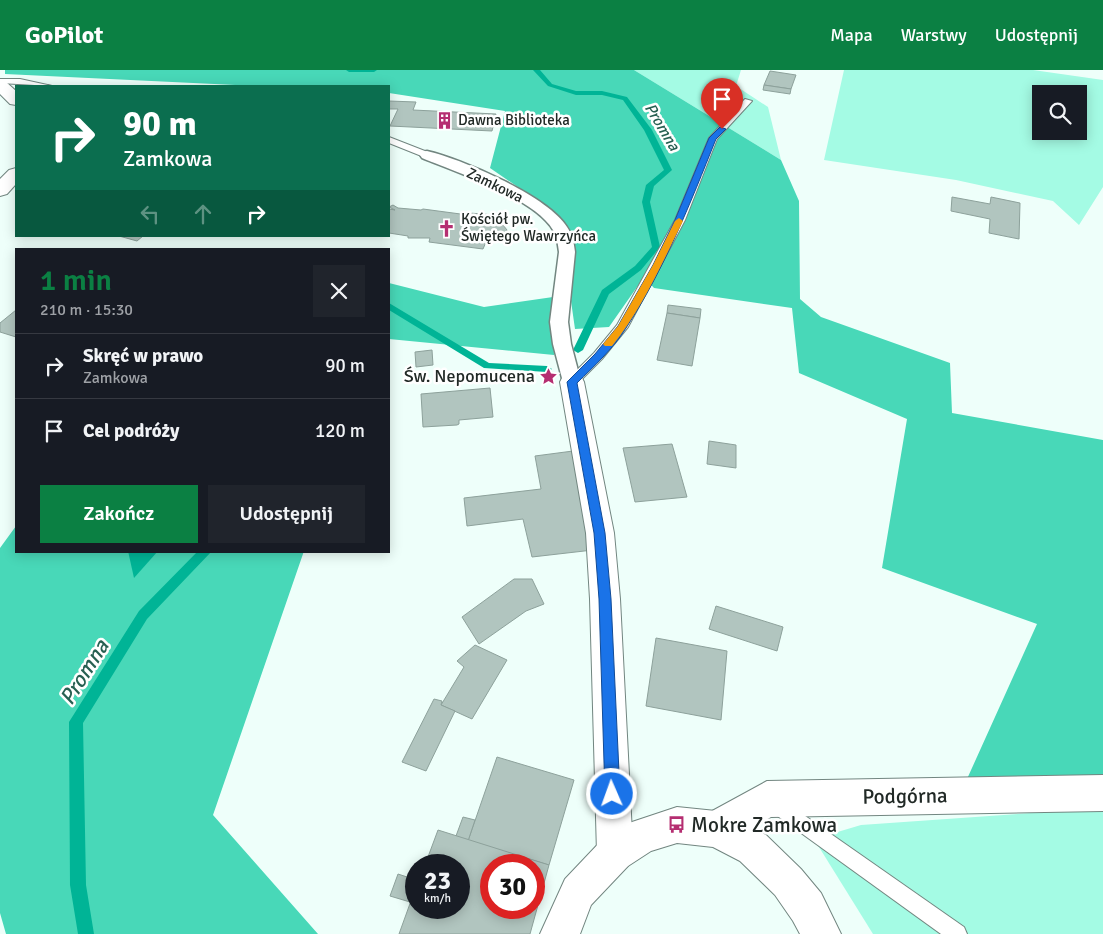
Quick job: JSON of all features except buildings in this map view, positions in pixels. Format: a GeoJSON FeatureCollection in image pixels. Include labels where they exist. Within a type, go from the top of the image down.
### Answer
{"type":"FeatureCollection","features":[{"type":"Feature","properties":{"kind":"street"},"geometry":{"type":"LineString","coordinates":[[0,85],[15,99]]}},
{"type":"Feature","properties":{"kind":"street","name":"Zamkowa"},"geometry":{"type":"LineString","coordinates":[[428,155],[504,186],[551,217],[566,240],[559,324],[572,382],[600,533],[605,599],[615,853]]}},
{"type":"Feature","properties":{"kind":"street"},"geometry":{"type":"LineString","coordinates":[[0,190],[15,175]]}},
{"type":"Feature","properties":{"kind":"street","name":"Podgórna"},"geometry":{"type":"LineString","coordinates":[[767,798],[1103,793]]}},
{"type":"Feature","properties":{"kind":"street"},"geometry":{"type":"LineString","coordinates":[[716,829],[767,798]]}},
{"type":"Feature","properties":{"kind":"street"},"geometry":{"type":"LineString","coordinates":[[560,934],[578,892],[615,853],[642,836],[676,826],[716,829],[754,848],[788,882],[807,907],[821,934]]}},
{"type":"Feature","properties":{"kind":"lane"},"geometry":{"type":"LineString","coordinates":[[0,81],[20,81],[42,85]]}},
{"type":"Feature","properties":{"kind":"lane"},"geometry":{"type":"LineString","coordinates":[[572,382],[622,328],[680,220],[713,138],[748,101]]}},
{"type":"Feature","properties":{"kind":"lane","name":"Zamkowa"},"geometry":{"type":"LineString","coordinates":[[390,140],[428,155]]}},
{"type":"Feature","properties":{"kind":"lane"},"geometry":{"type":"LineString","coordinates":[[767,798],[957,934]]}},
{"type":"Feature","properties":{"kind":"shaded area"},"geometry":{"type":"Polygon","coordinates":[[[5,70],[634,70],[781,160],[799,201],[800,299],[821,317],[950,363],[952,413],[1103,440],[1103,776],[967,779],[1037,624],[882,568],[907,419],[799,373],[792,308],[654,288],[644,277],[609,327],[575,329],[571,301],[575,241],[556,213],[490,168],[505,111],[390,93],[390,85],[237,85],[5,74],[5,70]]]}},
{"type":"Feature","properties":{"kind":"shaded area"},"geometry":{"type":"Polygon","coordinates":[[[634,70],[741,70],[736,86],[768,107],[781,160],[634,70]]]}},
{"type":"Feature","properties":{"kind":"shaded area"},"geometry":{"type":"Polygon","coordinates":[[[844,70],[1033,70],[1103,80],[1103,187],[1079,225],[1053,201],[956,180],[824,160],[844,70]]]}},
{"type":"Feature","properties":{"kind":"shaded area"},"geometry":{"type":"Polygon","coordinates":[[[390,283],[484,307],[553,297],[554,355],[390,339],[390,283]]]}},
{"type":"Feature","properties":{"kind":"shaded area"},"geometry":{"type":"Polygon","coordinates":[[[15,527],[15,553],[303,553],[213,815],[318,934],[6,934],[0,913],[0,548],[15,527]]]}},
{"type":"Feature","properties":{"kind":"shaded area"},"geometry":{"type":"Polygon","coordinates":[[[128,553],[156,553],[134,578],[128,553]]]}},
{"type":"Feature","properties":{"kind":"shaded area"},"geometry":{"type":"Polygon","coordinates":[[[1103,808],[1103,934],[873,934],[814,839],[861,825],[1103,808]]]}},
{"type":"Feature","properties":{"kind":"waterway"},"geometry":{"type":"LineString","coordinates":[[349,70],[374,70]]}},
{"type":"Feature","properties":{"kind":"waterway","name":"Promna"},"geometry":{"type":"LineString","coordinates":[[536,70],[550,85],[576,93],[602,93],[625,98],[648,130],[668,170],[650,185],[646,202],[656,247],[638,268],[605,292],[578,350]]}},
{"type":"Feature","properties":{"kind":"waterway","name":"Promna"},"geometry":{"type":"LineString","coordinates":[[390,307],[487,366],[547,369]]}},
{"type":"Feature","properties":{"kind":"waterway","name":"Promna"},"geometry":{"type":"LineString","coordinates":[[86,934],[78,885],[76,722],[143,615],[204,553]]}},
{"type":"Feature","properties":{"kind":"slow traffic"},"geometry":{"type":"LineString","coordinates":[[608,344],[622,328],[679,221]]}},
{"type":"Feature","properties":{"kind":"place","name":"Dawna Biblioteka"},"geometry":{"type":"Point","coordinates":[444,120]}},
{"type":"Feature","properties":{"kind":"place","name":"Kościół pw. Świętego Wawrzyńca"},"geometry":{"type":"Point","coordinates":[447,228]}},
{"type":"Feature","properties":{"kind":"place","name":"Św. Nepomucena"},"geometry":{"type":"Point","coordinates":[549,376]}},
{"type":"Feature","properties":{"kind":"place","name":"Mokre Zamkowa"},"geometry":{"type":"Point","coordinates":[677,825]}},
{"type":"Feature","properties":{"kind":"route"},"geometry":{"type":"LineString","coordinates":[[612,794],[605,599],[600,533],[572,382],[622,328],[680,220],[713,138],[722,129]]}}]}
